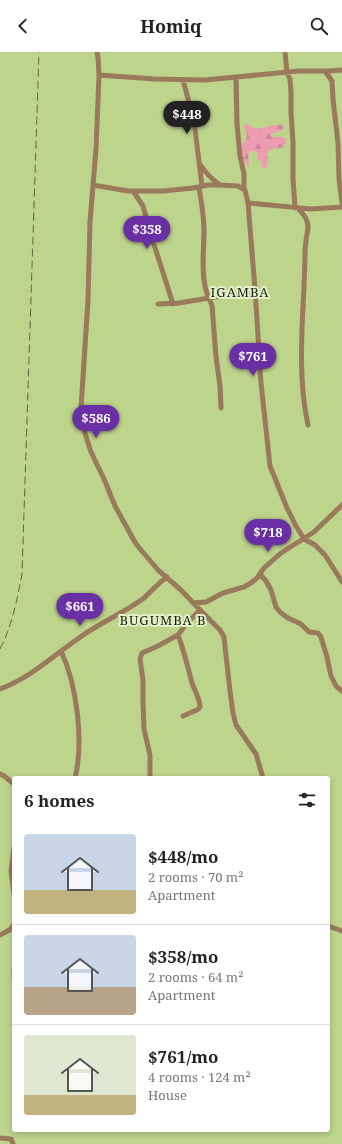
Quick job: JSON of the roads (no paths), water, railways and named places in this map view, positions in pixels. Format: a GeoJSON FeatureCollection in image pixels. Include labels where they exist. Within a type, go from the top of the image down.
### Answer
{"type":"FeatureCollection","features":[{"type":"Feature","properties":{"kind":"street"},"geometry":{"type":"LineString","coordinates":[[97,52],[99,75],[96,149],[89,238],[88,300],[81,408],[85,434],[91,452],[115,506],[136,544],[146,557],[220,630],[224,638],[233,713],[236,725],[256,754],[262,776]]}},
{"type":"Feature","properties":{"kind":"street"},"geometry":{"type":"LineString","coordinates":[[285,52],[287,73],[290,79],[294,179],[297,208],[305,216],[308,227],[301,353],[305,413],[308,425]]}},
{"type":"Feature","properties":{"kind":"street"},"geometry":{"type":"LineString","coordinates":[[99,75],[205,80],[299,71],[339,71]]}},
{"type":"Feature","properties":{"kind":"street"},"geometry":{"type":"LineString","coordinates":[[325,71],[332,81],[340,169],[338,179],[342,203]]}},
{"type":"Feature","properties":{"kind":"street"},"geometry":{"type":"LineString","coordinates":[[332,81],[339,71]]}},
{"type":"Feature","properties":{"kind":"street"},"geometry":{"type":"LineString","coordinates":[[236,76],[237,124],[240,156],[244,174],[244,189],[248,203],[261,383],[270,466],[287,508],[304,539],[315,545],[330,562],[342,582]]}},
{"type":"Feature","properties":{"kind":"street"},"geometry":{"type":"LineString","coordinates":[[183,80],[194,121],[199,162],[203,214],[204,281],[208,298],[212,305],[221,408]]}},
{"type":"Feature","properties":{"kind":"street"},"geometry":{"type":"LineString","coordinates":[[199,162],[203,170],[220,185]]}},
{"type":"Feature","properties":{"kind":"street"},"geometry":{"type":"LineString","coordinates":[[93,186],[134,191],[163,191],[208,185],[238,186],[244,189]]}},
{"type":"Feature","properties":{"kind":"street"},"geometry":{"type":"LineString","coordinates":[[134,191],[142,206],[173,304]]}},
{"type":"Feature","properties":{"kind":"street"},"geometry":{"type":"LineString","coordinates":[[248,203],[311,209],[342,207]]}},
{"type":"Feature","properties":{"kind":"street"},"geometry":{"type":"LineString","coordinates":[[158,304],[173,304],[208,298],[255,294]]}},
{"type":"Feature","properties":{"kind":"street"},"geometry":{"type":"LineString","coordinates":[[193,603],[206,602],[223,593],[244,587],[257,578],[264,568],[281,553],[314,532],[342,505]]}},
{"type":"Feature","properties":{"kind":"street"},"geometry":{"type":"LineString","coordinates":[[314,532],[312,537],[315,545]]}},
{"type":"Feature","properties":{"kind":"street"},"geometry":{"type":"LineString","coordinates":[[260,574],[271,590],[276,607],[280,612],[288,618],[301,624],[309,632],[318,633],[327,658],[331,676],[336,686],[342,691]]}},
{"type":"Feature","properties":{"kind":"street"},"geometry":{"type":"LineString","coordinates":[[0,689],[29,676],[96,626],[143,598],[166,577]]}},
{"type":"Feature","properties":{"kind":"street"},"geometry":{"type":"LineString","coordinates":[[150,776],[150,755],[144,729],[143,680],[140,659],[142,653],[178,635],[200,610]]}},
{"type":"Feature","properties":{"kind":"street"},"geometry":{"type":"LineString","coordinates":[[178,635],[192,683],[200,702],[200,707],[197,710],[183,716]]}},
{"type":"Feature","properties":{"kind":"street"},"geometry":{"type":"LineString","coordinates":[[61,651],[67,663],[77,714],[79,745],[75,776]]}},
{"type":"Feature","properties":{"kind":"street"},"geometry":{"type":"LineString","coordinates":[[0,774],[12,782]]}},
{"type":"Feature","properties":{"kind":"street"},"geometry":{"type":"LineString","coordinates":[[12,863],[12,879]]}},
{"type":"Feature","properties":{"kind":"street"},"geometry":{"type":"LineString","coordinates":[[0,934],[12,927]]}},
{"type":"Feature","properties":{"kind":"street"},"geometry":{"type":"LineString","coordinates":[[330,927],[342,930]]}},
{"type":"Feature","properties":{"kind":"street"},"geometry":{"type":"LineString","coordinates":[[0,1138],[11,1139],[12,1144]]}},
{"type":"Feature","properties":{"kind":"railway"},"geometry":{"type":"LineString","coordinates":[[0,649],[11,622],[22,574],[39,52]]}},
{"type":"Feature","properties":{"kind":"district","name":"IGAMBA"},"geometry":{"type":"Point","coordinates":[240,292]}},
{"type":"Feature","properties":{"kind":"district","name":"BUGUMBA B"},"geometry":{"type":"Point","coordinates":[163,620]}}]}
